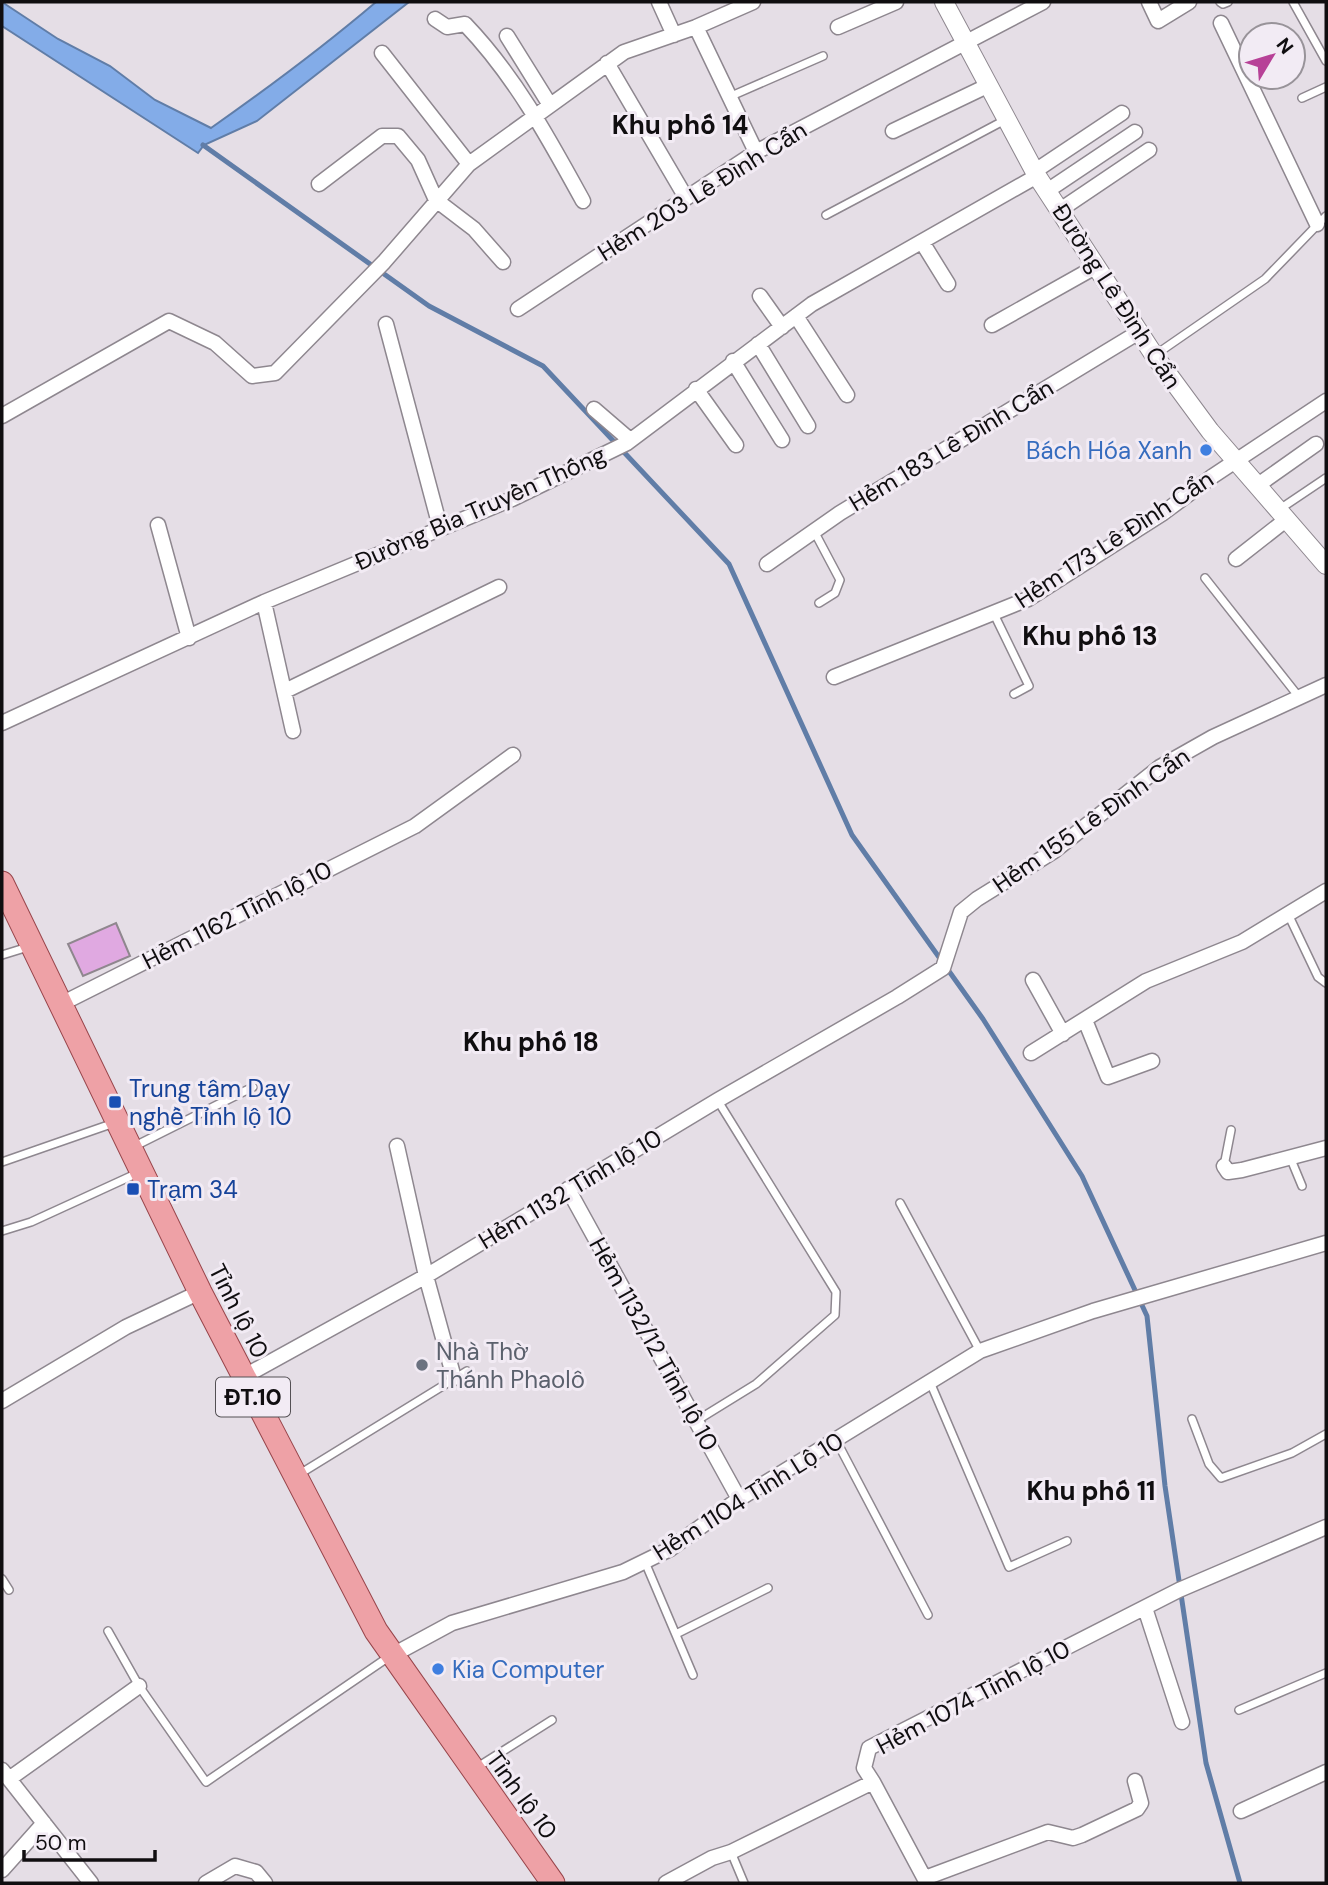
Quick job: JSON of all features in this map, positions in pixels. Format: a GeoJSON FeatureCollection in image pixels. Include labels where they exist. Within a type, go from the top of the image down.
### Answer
{"type":"FeatureCollection","features":[{"type":"Feature","properties":{"kind":"main road","name":"Tỉnh lộ 10"},"geometry":{"type":"LineString","coordinates":[[2,883],[200,1292],[391,1656],[553,1883]]}},
{"type":"Feature","properties":{"kind":"street"},"geometry":{"type":"LineString","coordinates":[[659,2],[674,34]]}},
{"type":"Feature","properties":{"kind":"street"},"geometry":{"type":"LineString","coordinates":[[2,416],[169,321],[215,343],[252,376],[275,373],[384,262],[469,164],[624,52],[696,27],[753,2]]}},
{"type":"Feature","properties":{"kind":"street"},"geometry":{"type":"LineString","coordinates":[[838,27],[896,2]]}},
{"type":"Feature","properties":{"kind":"street","name":"Đường Lê Đình Cẩn"},"geometry":{"type":"LineString","coordinates":[[944,2],[987,86],[1040,179],[1154,355],[1184,397],[1326,565]]}},
{"type":"Feature","properties":{"kind":"street","name":"Hẻm 203 Lê Đình Cẩn"},"geometry":{"type":"LineString","coordinates":[[518,309],[756,152],[1043,2]]}},
{"type":"Feature","properties":{"kind":"street"},"geometry":{"type":"LineString","coordinates":[[1149,2],[1158,21],[1190,2]]}},
{"type":"Feature","properties":{"kind":"street"},"geometry":{"type":"LineString","coordinates":[[435,19],[447,27],[465,24],[536,116],[583,201]]}},
{"type":"Feature","properties":{"kind":"street"},"geometry":{"type":"LineString","coordinates":[[1221,23],[1322,220]]}},
{"type":"Feature","properties":{"kind":"street"},"geometry":{"type":"LineString","coordinates":[[696,27],[756,152]]}},
{"type":"Feature","properties":{"kind":"street"},"geometry":{"type":"LineString","coordinates":[[507,36],[550,105]]}},
{"type":"Feature","properties":{"kind":"street"},"geometry":{"type":"LineString","coordinates":[[383,53],[469,164]]}},
{"type":"Feature","properties":{"kind":"street"},"geometry":{"type":"LineString","coordinates":[[607,63],[685,197]]}},
{"type":"Feature","properties":{"kind":"street"},"geometry":{"type":"LineString","coordinates":[[893,131],[987,86]]}},
{"type":"Feature","properties":{"kind":"street"},"geometry":{"type":"LineString","coordinates":[[1040,179],[1122,113]]}},
{"type":"Feature","properties":{"kind":"street"},"geometry":{"type":"LineString","coordinates":[[1040,179],[1135,132]]}},
{"type":"Feature","properties":{"kind":"street"},"geometry":{"type":"LineString","coordinates":[[318,184],[382,136],[398,136],[418,160],[436,200],[474,229],[503,262]]}},
{"type":"Feature","properties":{"kind":"street"},"geometry":{"type":"LineString","coordinates":[[1060,210],[1149,150]]}},
{"type":"Feature","properties":{"kind":"street","name":"Đường Bia Truyền Thống"},"geometry":{"type":"LineString","coordinates":[[2,723],[264,602],[512,499],[629,442],[796,316],[922,242],[1040,179]]}},
{"type":"Feature","properties":{"kind":"street"},"geometry":{"type":"LineString","coordinates":[[922,242],[948,284]]}},
{"type":"Feature","properties":{"kind":"street"},"geometry":{"type":"LineString","coordinates":[[992,325],[1097,266]]}},
{"type":"Feature","properties":{"kind":"street"},"geometry":{"type":"LineString","coordinates":[[760,296],[782,327]]}},
{"type":"Feature","properties":{"kind":"street"},"geometry":{"type":"LineString","coordinates":[[796,316],[847,395]]}},
{"type":"Feature","properties":{"kind":"street"},"geometry":{"type":"LineString","coordinates":[[386,324],[440,527]]}},
{"type":"Feature","properties":{"kind":"street","name":"Hẻm 183 Lê Đình Cẩn"},"geometry":{"type":"LineString","coordinates":[[767,564],[814,531],[1139,332]]}},
{"type":"Feature","properties":{"kind":"street"},"geometry":{"type":"LineString","coordinates":[[758,344],[808,426]]}},
{"type":"Feature","properties":{"kind":"street"},"geometry":{"type":"LineString","coordinates":[[733,361],[782,440]]}},
{"type":"Feature","properties":{"kind":"street"},"geometry":{"type":"LineString","coordinates":[[696,389],[736,445]]}},
{"type":"Feature","properties":{"kind":"street","name":"Hẻm 173 Lê Đình Cẩn"},"geometry":{"type":"LineString","coordinates":[[834,677],[994,614],[1039,591],[1163,513],[1213,476],[1326,401]]}},
{"type":"Feature","properties":{"kind":"street"},"geometry":{"type":"LineString","coordinates":[[594,409],[629,442]]}},
{"type":"Feature","properties":{"kind":"street"},"geometry":{"type":"LineString","coordinates":[[1258,485],[1316,443]]}},
{"type":"Feature","properties":{"kind":"street"},"geometry":{"type":"LineString","coordinates":[[1236,559],[1283,514]]}},
{"type":"Feature","properties":{"kind":"street"},"geometry":{"type":"LineString","coordinates":[[158,525],[189,638]]}},
{"type":"Feature","properties":{"kind":"street"},"geometry":{"type":"LineString","coordinates":[[285,691],[499,587]]}},
{"type":"Feature","properties":{"kind":"street"},"geometry":{"type":"LineString","coordinates":[[264,602],[293,731]]}},
{"type":"Feature","properties":{"kind":"street","name":"Hẻm 155 Lê Đình Cẩn"},"geometry":{"type":"LineString","coordinates":[[897,998],[943,968],[961,912],[969,906],[1054,850],[1160,767],[1213,737],[1326,685]]}},
{"type":"Feature","properties":{"kind":"street","name":"Hẻm 1162 Tỉnh lộ 10"},"geometry":{"type":"LineString","coordinates":[[59,1004],[415,826],[513,755]]}},
{"type":"Feature","properties":{"kind":"street"},"geometry":{"type":"LineString","coordinates":[[1031,1054],[1146,981],[1242,942],[1326,891]]}},
{"type":"Feature","properties":{"kind":"street"},"geometry":{"type":"LineString","coordinates":[[1033,980],[1063,1034]]}},
{"type":"Feature","properties":{"kind":"street","name":"Hẻm 1132 Tỉnh lộ 10"},"geometry":{"type":"LineString","coordinates":[[243,1377],[426,1276],[718,1100],[897,998]]}},
{"type":"Feature","properties":{"kind":"street"},"geometry":{"type":"LineString","coordinates":[[1084,1020],[1108,1077],[1153,1061]]}},
{"type":"Feature","properties":{"kind":"street"},"geometry":{"type":"LineString","coordinates":[[397,1146],[426,1276],[460,1375]]}},
{"type":"Feature","properties":{"kind":"street"},"geometry":{"type":"LineString","coordinates":[[1224,1166],[1228,1172],[1326,1148]]}},
{"type":"Feature","properties":{"kind":"street","name":"Hẻm 1132/12 Tỉnh lộ 10"},"geometry":{"type":"LineString","coordinates":[[568,1189],[739,1499]]}},
{"type":"Feature","properties":{"kind":"street","name":"Hẻm 1104 Tỉnh Lộ 10"},"geometry":{"type":"LineString","coordinates":[[391,1656],[452,1623],[624,1572],[670,1549],[739,1499],[981,1351],[1093,1311],[1326,1243]]}},
{"type":"Feature","properties":{"kind":"street"},"geometry":{"type":"LineString","coordinates":[[2,1401],[126,1327],[200,1292]]}},
{"type":"Feature","properties":{"kind":"street","name":"Hẻm 1074 Tỉnh lộ 10"},"geometry":{"type":"LineString","coordinates":[[666,1883],[712,1858],[731,1852],[873,1782],[864,1768],[869,1748],[1207,1577],[1326,1527]]}},
{"type":"Feature","properties":{"kind":"street"},"geometry":{"type":"LineString","coordinates":[[1145,1608],[1182,1722]]}},
{"type":"Feature","properties":{"kind":"street"},"geometry":{"type":"LineString","coordinates":[[91,1883],[6,1774],[139,1686]]}},
{"type":"Feature","properties":{"kind":"street"},"geometry":{"type":"LineString","coordinates":[[1241,1811],[1326,1772]]}},
{"type":"Feature","properties":{"kind":"street"},"geometry":{"type":"LineString","coordinates":[[873,1782],[926,1881],[1048,1832],[1073,1838],[1110,1823],[1137,1809],[1141,1803],[1135,1781]]}},
{"type":"Feature","properties":{"kind":"street"},"geometry":{"type":"LineString","coordinates":[[2,1870],[44,1823]]}},
{"type":"Feature","properties":{"kind":"street"},"geometry":{"type":"LineString","coordinates":[[205,1883],[224,1870],[246,1867],[256,1872],[265,1883]]}},
{"type":"Feature","properties":{"kind":"lane"},"geometry":{"type":"LineString","coordinates":[[1220,2],[1228,2]]}},
{"type":"Feature","properties":{"kind":"lane"},"geometry":{"type":"LineString","coordinates":[[1293,2],[1326,61]]}},
{"type":"Feature","properties":{"kind":"lane"},"geometry":{"type":"LineString","coordinates":[[729,97],[823,56]]}},
{"type":"Feature","properties":{"kind":"lane"},"geometry":{"type":"LineString","coordinates":[[1302,98],[1326,87]]}},
{"type":"Feature","properties":{"kind":"lane"},"geometry":{"type":"LineString","coordinates":[[827,215],[1006,119]]}},
{"type":"Feature","properties":{"kind":"lane"},"geometry":{"type":"LineString","coordinates":[[1154,355],[1265,279],[1322,220]]}},
{"type":"Feature","properties":{"kind":"lane"},"geometry":{"type":"LineString","coordinates":[[1283,514],[1326,478]]}},
{"type":"Feature","properties":{"kind":"lane"},"geometry":{"type":"LineString","coordinates":[[814,531],[840,580],[835,593],[819,603]]}},
{"type":"Feature","properties":{"kind":"lane"},"geometry":{"type":"LineString","coordinates":[[1205,578],[1299,697]]}},
{"type":"Feature","properties":{"kind":"lane"},"geometry":{"type":"LineString","coordinates":[[994,614],[1029,686],[1014,694]]}},
{"type":"Feature","properties":{"kind":"lane"},"geometry":{"type":"LineString","coordinates":[[1288,914],[1318,977],[1326,983]]}},
{"type":"Feature","properties":{"kind":"lane"},"geometry":{"type":"LineString","coordinates":[[2,955],[31,946]]}},
{"type":"Feature","properties":{"kind":"lane"},"geometry":{"type":"LineString","coordinates":[[129,1149],[253,1087]]}},
{"type":"Feature","properties":{"kind":"lane"},"geometry":{"type":"LineString","coordinates":[[696,1421],[756,1384],[835,1315],[836,1292],[718,1100]]}},
{"type":"Feature","properties":{"kind":"lane"},"geometry":{"type":"LineString","coordinates":[[2,1162],[116,1122]]}},
{"type":"Feature","properties":{"kind":"lane"},"geometry":{"type":"LineString","coordinates":[[1224,1166],[1231,1130]]}},
{"type":"Feature","properties":{"kind":"lane"},"geometry":{"type":"LineString","coordinates":[[1290,1157],[1302,1186]]}},
{"type":"Feature","properties":{"kind":"lane"},"geometry":{"type":"LineString","coordinates":[[2,1231],[31,1222],[140,1171]]}},
{"type":"Feature","properties":{"kind":"lane"},"geometry":{"type":"LineString","coordinates":[[900,1203],[981,1351]]}},
{"type":"Feature","properties":{"kind":"lane"},"geometry":{"type":"LineString","coordinates":[[295,1477],[460,1375]]}},
{"type":"Feature","properties":{"kind":"lane"},"geometry":{"type":"LineString","coordinates":[[930,1382],[1009,1567],[1067,1541]]}},
{"type":"Feature","properties":{"kind":"lane"},"geometry":{"type":"LineString","coordinates":[[1192,1419],[1209,1464],[1222,1478],[1292,1452],[1326,1434]]}},
{"type":"Feature","properties":{"kind":"lane"},"geometry":{"type":"LineString","coordinates":[[836,1440],[928,1615]]}},
{"type":"Feature","properties":{"kind":"lane"},"geometry":{"type":"LineString","coordinates":[[645,1561],[693,1675]]}},
{"type":"Feature","properties":{"kind":"lane"},"geometry":{"type":"LineString","coordinates":[[2,1579],[9,1590]]}},
{"type":"Feature","properties":{"kind":"lane"},"geometry":{"type":"LineString","coordinates":[[676,1634],[768,1588]]}},
{"type":"Feature","properties":{"kind":"lane"},"geometry":{"type":"LineString","coordinates":[[108,1631],[139,1686],[206,1782],[391,1656]]}},
{"type":"Feature","properties":{"kind":"lane"},"geometry":{"type":"LineString","coordinates":[[1239,1710],[1326,1673]]}},
{"type":"Feature","properties":{"kind":"lane"},"geometry":{"type":"LineString","coordinates":[[472,1770],[552,1720]]}},
{"type":"Feature","properties":{"kind":"lane"},"geometry":{"type":"LineString","coordinates":[[731,1852],[744,1883]]}},
{"type":"Feature","properties":{"kind":"water"},"geometry":{"type":"Polygon","coordinates":[[[2,2],[58,39],[110,66],[155,100],[211,128],[295,67],[376,2],[409,2],[257,121],[204,145],[198,153],[2,26],[2,2]]]}},
{"type":"Feature","properties":{"kind":"building"},"geometry":{"type":"Polygon","coordinates":[[[116,923],[130,956],[83,976],[68,944],[116,923]]]}},
{"type":"Feature","properties":{"kind":"waterway"},"geometry":{"type":"LineString","coordinates":[[203,145],[429,306],[543,366],[729,564],[852,835],[983,1019],[1082,1176],[1147,1316],[1165,1486],[1206,1763],[1240,1883]]}},
{"type":"Feature","properties":{"kind":"place","name":"Bách Hóa Xanh"},"geometry":{"type":"Point","coordinates":[1206,450]}},
{"type":"Feature","properties":{"kind":"place","name":"Trung tâm Dạy nghề Tỉnh lộ 10"},"geometry":{"type":"Point","coordinates":[115,1102]}},
{"type":"Feature","properties":{"kind":"place","name":"Trạm 34"},"geometry":{"type":"Point","coordinates":[133,1189]}},
{"type":"Feature","properties":{"kind":"place","name":"Nhà Thờ Thánh Phaolô"},"geometry":{"type":"Point","coordinates":[422,1365]}},
{"type":"Feature","properties":{"kind":"place","name":"Kia Computer"},"geometry":{"type":"Point","coordinates":[438,1669]}},
{"type":"Feature","properties":{"kind":"district","name":"Khu phố 14"},"geometry":{"type":"Point","coordinates":[680,125]}},
{"type":"Feature","properties":{"kind":"district","name":"Khu phố 13"},"geometry":{"type":"Point","coordinates":[1090,636]}},
{"type":"Feature","properties":{"kind":"district","name":"Khu phố 18"},"geometry":{"type":"Point","coordinates":[531,1042]}},
{"type":"Feature","properties":{"kind":"district","name":"Khu phố 11"},"geometry":{"type":"Point","coordinates":[1091,1491]}}]}
